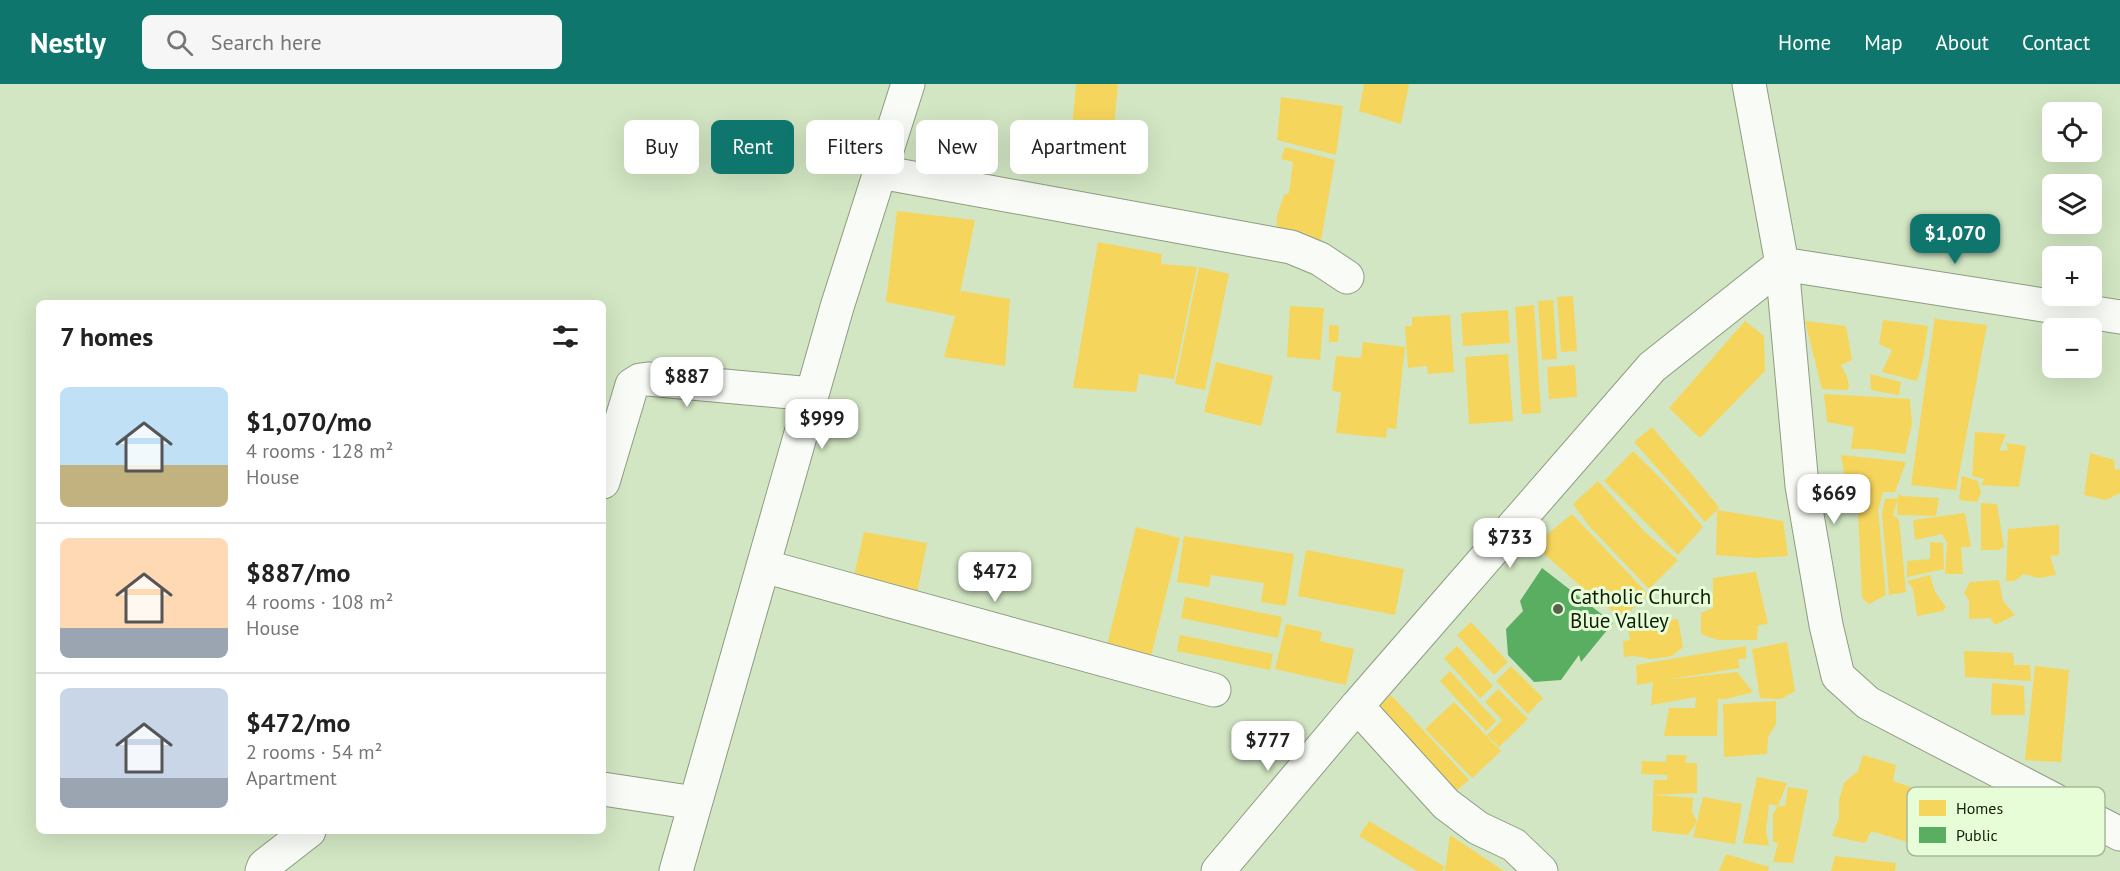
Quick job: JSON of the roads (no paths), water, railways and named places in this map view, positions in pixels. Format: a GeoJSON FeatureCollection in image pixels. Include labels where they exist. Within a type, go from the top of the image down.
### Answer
{"type":"FeatureCollection","features":[{"type":"Feature","properties":{"kind":"street"},"geometry":{"type":"LineString","coordinates":[[897,120],[908,84]]}},
{"type":"Feature","properties":{"kind":"street"},"geometry":{"type":"LineString","coordinates":[[1749,84],[1782,264],[1802,486],[1826,625],[1838,676],[1868,704],[2029,787]]}},
{"type":"Feature","properties":{"kind":"street"},"geometry":{"type":"LineString","coordinates":[[676,871],[812,394],[879,174]]}},
{"type":"Feature","properties":{"kind":"street"},"geometry":{"type":"LineString","coordinates":[[891,174],[1253,238],[1291,247],[1320,259],[1347,277]]}},
{"type":"Feature","properties":{"kind":"street"},"geometry":{"type":"LineString","coordinates":[[1218,871],[1357,706],[1652,367],[1782,264],[2120,317]]}},
{"type":"Feature","properties":{"kind":"street"},"geometry":{"type":"LineString","coordinates":[[606,472],[632,385],[640,380],[812,394]]}},
{"type":"Feature","properties":{"kind":"street"},"geometry":{"type":"LineString","coordinates":[[763,566],[1214,690]]}},
{"type":"Feature","properties":{"kind":"street"},"geometry":{"type":"LineString","coordinates":[[1357,706],[1446,804],[1478,828],[1514,845],[1540,871]]}},
{"type":"Feature","properties":{"kind":"street"},"geometry":{"type":"LineString","coordinates":[[606,789],[694,803]]}},
{"type":"Feature","properties":{"kind":"street"},"geometry":{"type":"LineString","coordinates":[[2105,826],[2120,834]]}},
{"type":"Feature","properties":{"kind":"street"},"geometry":{"type":"LineString","coordinates":[[262,871],[264,866],[305,834]]}},
{"type":"Feature","properties":{"kind":"place","name":"Catholic Church Blue Valley"},"geometry":{"type":"Point","coordinates":[1558,609]}}]}
